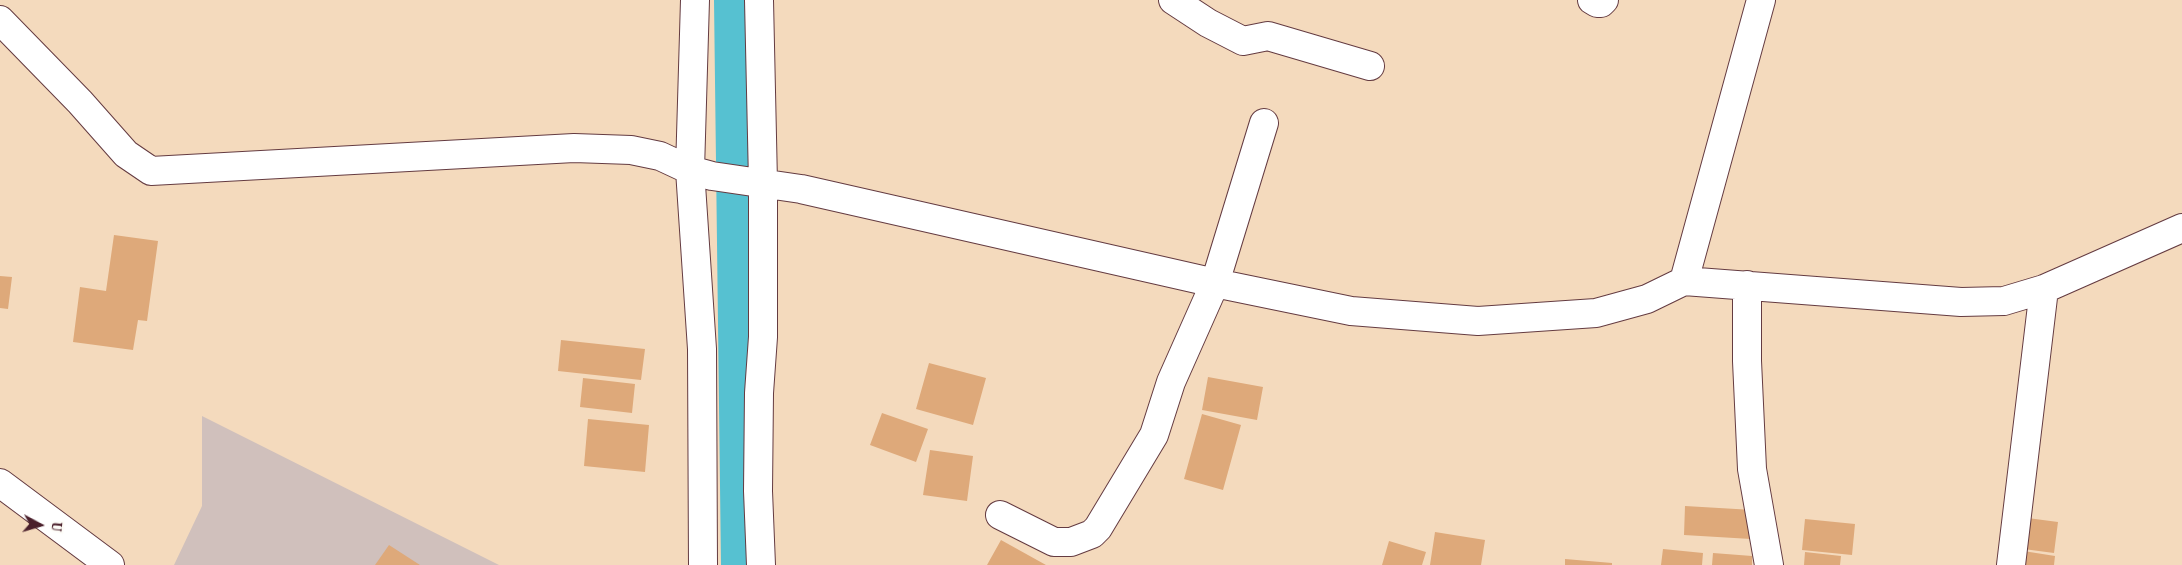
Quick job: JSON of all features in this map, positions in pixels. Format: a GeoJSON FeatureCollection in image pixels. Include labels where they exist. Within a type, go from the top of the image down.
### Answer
{"type":"FeatureCollection","features":[{"type":"Feature","properties":{"kind":"street"},"geometry":{"type":"LineString","coordinates":[[695,0],[701,173],[703,565]]}},
{"type":"Feature","properties":{"kind":"street"},"geometry":{"type":"LineString","coordinates":[[760,0],[757,183],[763,338],[759,392],[758,491],[761,565]]}},
{"type":"Feature","properties":{"kind":"street"},"geometry":{"type":"LineString","coordinates":[[1173,0],[1208,23],[1243,41],[1268,36],[1370,66]]}},
{"type":"Feature","properties":{"kind":"street"},"geometry":{"type":"LineString","coordinates":[[1592,0],[1601,3],[1604,0]]}},
{"type":"Feature","properties":{"kind":"street"},"geometry":{"type":"LineString","coordinates":[[1684,281],[1761,0]]}},
{"type":"Feature","properties":{"kind":"street"},"geometry":{"type":"LineString","coordinates":[[0,20],[80,102],[126,154],[151,171],[574,148],[641,152],[660,156],[701,173],[757,183],[1351,311],[1478,321],[1596,313],[1647,299],[1684,281],[1962,302],[2004,301],[2044,289],[2182,228]]}},
{"type":"Feature","properties":{"kind":"street"},"geometry":{"type":"LineString","coordinates":[[1000,515],[1054,542],[1071,542],[1092,534],[1098,528],[1154,435],[1171,382],[1215,283],[1264,123]]}},
{"type":"Feature","properties":{"kind":"street"},"geometry":{"type":"LineString","coordinates":[[1746,285],[1752,469],[1768,565]]}},
{"type":"Feature","properties":{"kind":"street"},"geometry":{"type":"LineString","coordinates":[[2012,565],[2044,289]]}},
{"type":"Feature","properties":{"kind":"street"},"geometry":{"type":"LineString","coordinates":[[0,483],[110,565]]}},
{"type":"Feature","properties":{"kind":"shaded area"},"geometry":{"type":"Polygon","coordinates":[[[202,416],[499,565],[174,565],[202,506],[202,416]]]}},
{"type":"Feature","properties":{"kind":"building"},"geometry":{"type":"Polygon","coordinates":[[[114,235],[158,241],[147,321],[138,320],[133,350],[73,342],[80,287],[106,291],[114,235]]]}},
{"type":"Feature","properties":{"kind":"building"},"geometry":{"type":"Polygon","coordinates":[[[0,276],[12,277],[8,309],[0,308],[0,276]]]}},
{"type":"Feature","properties":{"kind":"building"},"geometry":{"type":"Polygon","coordinates":[[[561,340],[645,349],[641,380],[558,371],[561,340]]]}},
{"type":"Feature","properties":{"kind":"building"},"geometry":{"type":"Polygon","coordinates":[[[929,363],[986,378],[973,425],[916,409],[929,363]]]}},
{"type":"Feature","properties":{"kind":"building"},"geometry":{"type":"Polygon","coordinates":[[[1208,377],[1263,387],[1257,420],[1202,410],[1208,377]]]}},
{"type":"Feature","properties":{"kind":"building"},"geometry":{"type":"Polygon","coordinates":[[[583,378],[635,384],[632,413],[580,407],[583,378]]]}},
{"type":"Feature","properties":{"kind":"building"},"geometry":{"type":"Polygon","coordinates":[[[882,413],[928,429],[916,462],[870,445],[882,413]]]}},
{"type":"Feature","properties":{"kind":"building"},"geometry":{"type":"Polygon","coordinates":[[[1202,414],[1241,425],[1223,490],[1184,479],[1202,414]]]}},
{"type":"Feature","properties":{"kind":"building"},"geometry":{"type":"Polygon","coordinates":[[[588,419],[649,425],[645,472],[584,466],[588,419]]]}},
{"type":"Feature","properties":{"kind":"building"},"geometry":{"type":"Polygon","coordinates":[[[930,450],[973,456],[967,501],[923,495],[930,450]]]}},
{"type":"Feature","properties":{"kind":"building"},"geometry":{"type":"Polygon","coordinates":[[[1685,506],[1753,510],[1751,539],[1684,535],[1685,506]]]}},
{"type":"Feature","properties":{"kind":"building"},"geometry":{"type":"Polygon","coordinates":[[[2020,517],[2058,522],[2054,553],[2016,548],[2020,517]]]}},
{"type":"Feature","properties":{"kind":"building"},"geometry":{"type":"Polygon","coordinates":[[[1805,519],[1855,524],[1852,555],[1802,550],[1805,519]]]}},
{"type":"Feature","properties":{"kind":"building"},"geometry":{"type":"Polygon","coordinates":[[[1435,532],[1485,540],[1481,565],[1430,565],[1435,532]]]}},
{"type":"Feature","properties":{"kind":"building"},"geometry":{"type":"Polygon","coordinates":[[[1001,540],[1046,565],[987,565],[1001,540]]]}},
{"type":"Feature","properties":{"kind":"building"},"geometry":{"type":"Polygon","coordinates":[[[1389,541],[1426,552],[1422,565],[1382,565],[1389,541]]]}},
{"type":"Feature","properties":{"kind":"building"},"geometry":{"type":"Polygon","coordinates":[[[389,545],[420,565],[375,565],[389,545]]]}},
{"type":"Feature","properties":{"kind":"building"},"geometry":{"type":"Polygon","coordinates":[[[1663,549],[1703,553],[1702,565],[1661,565],[1663,549]]]}},
{"type":"Feature","properties":{"kind":"building"},"geometry":{"type":"Polygon","coordinates":[[[2017,550],[2055,556],[2054,565],[2015,565],[2017,550]]]}},
{"type":"Feature","properties":{"kind":"building"},"geometry":{"type":"Polygon","coordinates":[[[1805,552],[1841,556],[1840,565],[1804,565],[1805,552]]]}},
{"type":"Feature","properties":{"kind":"building"},"geometry":{"type":"Polygon","coordinates":[[[1713,553],[1752,556],[1752,565],[1712,565],[1713,553]]]}},
{"type":"Feature","properties":{"kind":"building"},"geometry":{"type":"Polygon","coordinates":[[[1565,559],[1612,563],[1612,565],[1565,565],[1565,559]]]}},
{"type":"Feature","properties":{"kind":"waterway"},"geometry":{"type":"LineString","coordinates":[[732,0],[739,565]]}}]}
